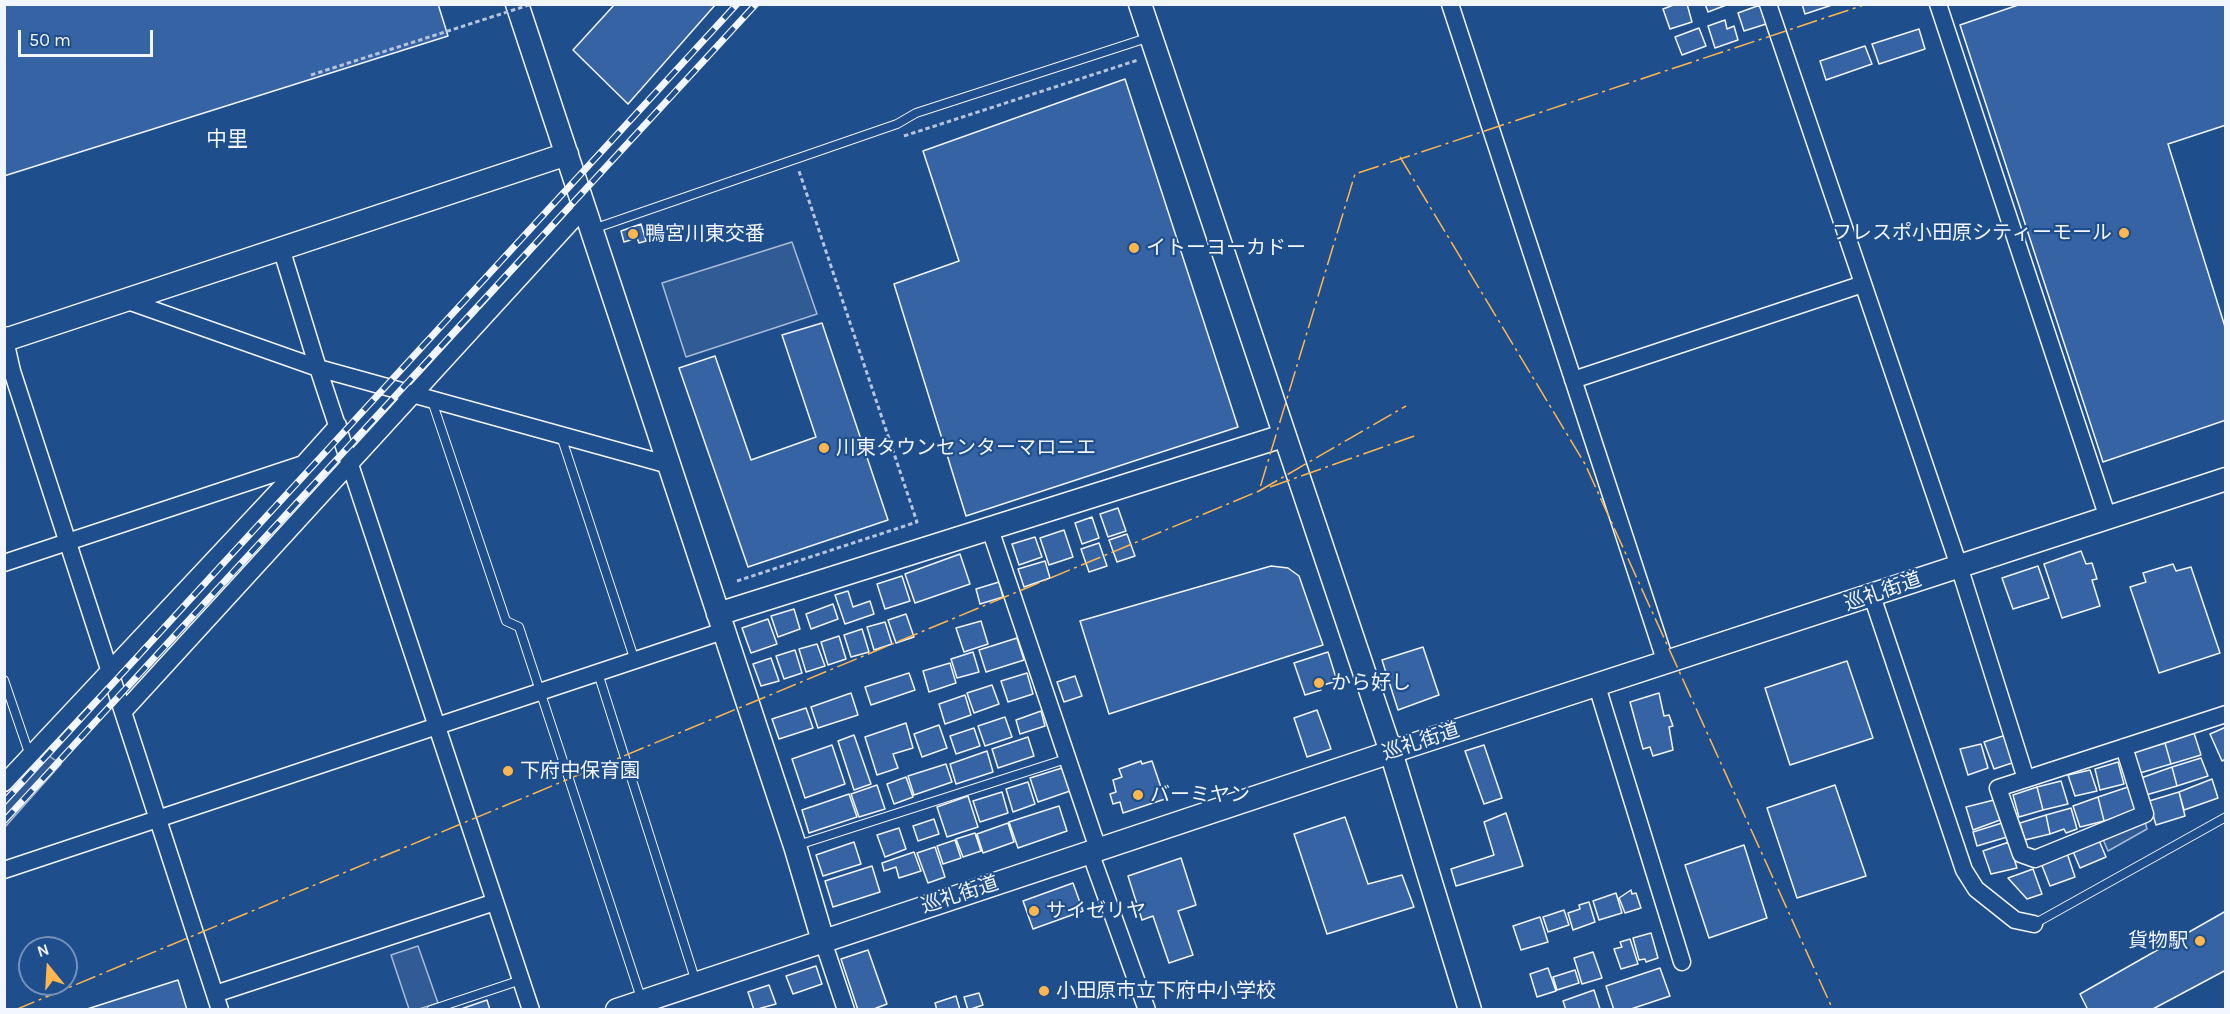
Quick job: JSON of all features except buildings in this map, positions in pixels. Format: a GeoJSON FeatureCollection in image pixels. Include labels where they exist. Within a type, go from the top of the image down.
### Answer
{"type":"FeatureCollection","features":[{"type":"Feature","properties":{"kind":"street"},"geometry":{"type":"LineString","coordinates":[[517,4],[795,846],[846,1010]]}},
{"type":"Feature","properties":{"kind":"street"},"geometry":{"type":"LineString","coordinates":[[1140,4],[1283,436],[1391,752],[1470,1010]]}},
{"type":"Feature","properties":{"kind":"street"},"geometry":{"type":"LineString","coordinates":[[1450,4],[1666,663]]}},
{"type":"Feature","properties":{"kind":"street"},"geometry":{"type":"LineString","coordinates":[[1768,4],[1959,566],[2026,779]]}},
{"type":"Feature","properties":{"kind":"street"},"geometry":{"type":"LineString","coordinates":[[1938,4],[2108,518]]}},
{"type":"Feature","properties":{"kind":"street"},"geometry":{"type":"LineString","coordinates":[[495,902],[218,1002],[12,371],[5,339],[567,154]]}},
{"type":"Feature","properties":{"kind":"street"},"geometry":{"type":"LineString","coordinates":[[123,712],[412,395],[588,219]]}},
{"type":"Feature","properties":{"kind":"street"},"geometry":{"type":"LineString","coordinates":[[281,248],[318,368],[531,1010]]}},
{"type":"Feature","properties":{"kind":"street"},"geometry":{"type":"LineString","coordinates":[[1573,380],[1863,284]]}},
{"type":"Feature","properties":{"kind":"street"},"geometry":{"type":"LineString","coordinates":[[125,300],[318,368],[669,465]]}},
{"type":"Feature","properties":{"kind":"street"},"geometry":{"type":"LineString","coordinates":[[4,783],[338,425]]}},
{"type":"Feature","properties":{"kind":"street"},"geometry":{"type":"LineString","coordinates":[[4,870],[635,661],[720,622],[990,529],[1283,436]]}},
{"type":"Feature","properties":{"kind":"street"},"geometry":{"type":"LineString","coordinates":[[4,563],[303,464]]}},
{"type":"Feature","properties":{"kind":"street","name":"巡礼街道"},"geometry":{"type":"LineString","coordinates":[[617,1010],[1094,850],[2226,479]]}},
{"type":"Feature","properties":{"kind":"street"},"geometry":{"type":"LineString","coordinates":[[990,529],[1147,1010]]}},
{"type":"Feature","properties":{"kind":"street"},"geometry":{"type":"LineString","coordinates":[[1872,596],[1964,870],[1976,889],[2015,920],[2034,924]]}},
{"type":"Feature","properties":{"kind":"street"},"geometry":{"type":"LineString","coordinates":[[1597,686],[1682,962]]}},
{"type":"Feature","properties":{"kind":"street"},"geometry":{"type":"LineString","coordinates":[[2124,747],[2145,814],[2034,859],[2021,854],[1998,788],[2124,747],[2226,714]]}},
{"type":"Feature","properties":{"kind":"lane"},"geometry":{"type":"LineString","coordinates":[[588,219],[897,124],[916,113],[1151,37]]}},
{"type":"Feature","properties":{"kind":"lane"},"geometry":{"type":"LineString","coordinates":[[432,400],[506,621],[519,627],[642,1001]]}},
{"type":"Feature","properties":{"kind":"lane"},"geometry":{"type":"LineString","coordinates":[[561,435],[635,661]]}},
{"type":"Feature","properties":{"kind":"lane"},"geometry":{"type":"LineString","coordinates":[[598,673],[696,982]]}},
{"type":"Feature","properties":{"kind":"lane"},"geometry":{"type":"LineString","coordinates":[[4,680],[30,756]]}},
{"type":"Feature","properties":{"kind":"lane"},"geometry":{"type":"LineString","coordinates":[[795,846],[1065,759]]}},
{"type":"Feature","properties":{"kind":"lane"},"geometry":{"type":"LineString","coordinates":[[2034,924],[2226,817]]}},
{"type":"Feature","properties":{"kind":"lane"},"geometry":{"type":"LineString","coordinates":[[430,1010],[521,980]]}},
{"type":"Feature","properties":{"kind":"path"},"geometry":{"type":"LineString","coordinates":[[311,75],[532,4]]}},
{"type":"Feature","properties":{"kind":"path"},"geometry":{"type":"LineString","coordinates":[[737,581],[917,522],[799,169]]}},
{"type":"Feature","properties":{"kind":"shaded area"},"geometry":{"type":"Polygon","coordinates":[[[792,242],[817,314],[686,357],[662,283],[792,242]]]}},
{"type":"Feature","properties":{"kind":"shaded area"},"geometry":{"type":"Polygon","coordinates":[[[40,750],[61,764],[5,827],[5,789],[40,750]]]}},
{"type":"Feature","properties":{"kind":"shaded area"},"geometry":{"type":"Polygon","coordinates":[[[2144,818],[2147,829],[2108,851],[2102,837],[2144,818]]]}},
{"type":"Feature","properties":{"kind":"shaded area"},"geometry":{"type":"Polygon","coordinates":[[[418,946],[438,1003],[419,1009],[409,1009],[391,955],[418,946]]]}},
{"type":"Feature","properties":{"kind":"railway"},"geometry":{"type":"LineString","coordinates":[[4,802],[737,4]]}},
{"type":"Feature","properties":{"kind":"railway"},"geometry":{"type":"LineString","coordinates":[[4,821],[756,4]]}},
{"type":"Feature","properties":{"kind":"power"},"geometry":{"type":"LineString","coordinates":[[15,1010],[1259,491],[1355,174],[1867,4]]}},
{"type":"Feature","properties":{"kind":"power"},"geometry":{"type":"LineString","coordinates":[[1400,157],[1585,464],[1833,1010]]}},
{"type":"Feature","properties":{"kind":"power"},"geometry":{"type":"LineString","coordinates":[[1259,491],[1406,406]]}},
{"type":"Feature","properties":{"kind":"power"},"geometry":{"type":"LineString","coordinates":[[1270,487],[1417,435]]}},
{"type":"Feature","properties":{"kind":"place","name":"フレスポ小田原シティーモール"},"geometry":{"type":"Point","coordinates":[2124,233]}},
{"type":"Feature","properties":{"kind":"place","name":"鴨宮川東交番"},"geometry":{"type":"Point","coordinates":[633,234]}},
{"type":"Feature","properties":{"kind":"place","name":"イトーヨーカドー"},"geometry":{"type":"Point","coordinates":[1134,248]}},
{"type":"Feature","properties":{"kind":"place","name":"川東タウンセンターマロニエ"},"geometry":{"type":"Point","coordinates":[824,448]}},
{"type":"Feature","properties":{"kind":"place","name":"から好し"},"geometry":{"type":"Point","coordinates":[1319,683]}},
{"type":"Feature","properties":{"kind":"place","name":"下府中保育園"},"geometry":{"type":"Point","coordinates":[508,771]}},
{"type":"Feature","properties":{"kind":"place","name":"バーミヤン"},"geometry":{"type":"Point","coordinates":[1138,795]}},
{"type":"Feature","properties":{"kind":"place","name":"サイゼリヤ"},"geometry":{"type":"Point","coordinates":[1034,911]}},
{"type":"Feature","properties":{"kind":"place","name":"貨物駅"},"geometry":{"type":"Point","coordinates":[2200,941]}},
{"type":"Feature","properties":{"kind":"place","name":"小田原市立下府中小学校"},"geometry":{"type":"Point","coordinates":[1044,991]}},
{"type":"Feature","properties":{"kind":"district","name":"中里"},"geometry":{"type":"Point","coordinates":[227,140]}}]}
